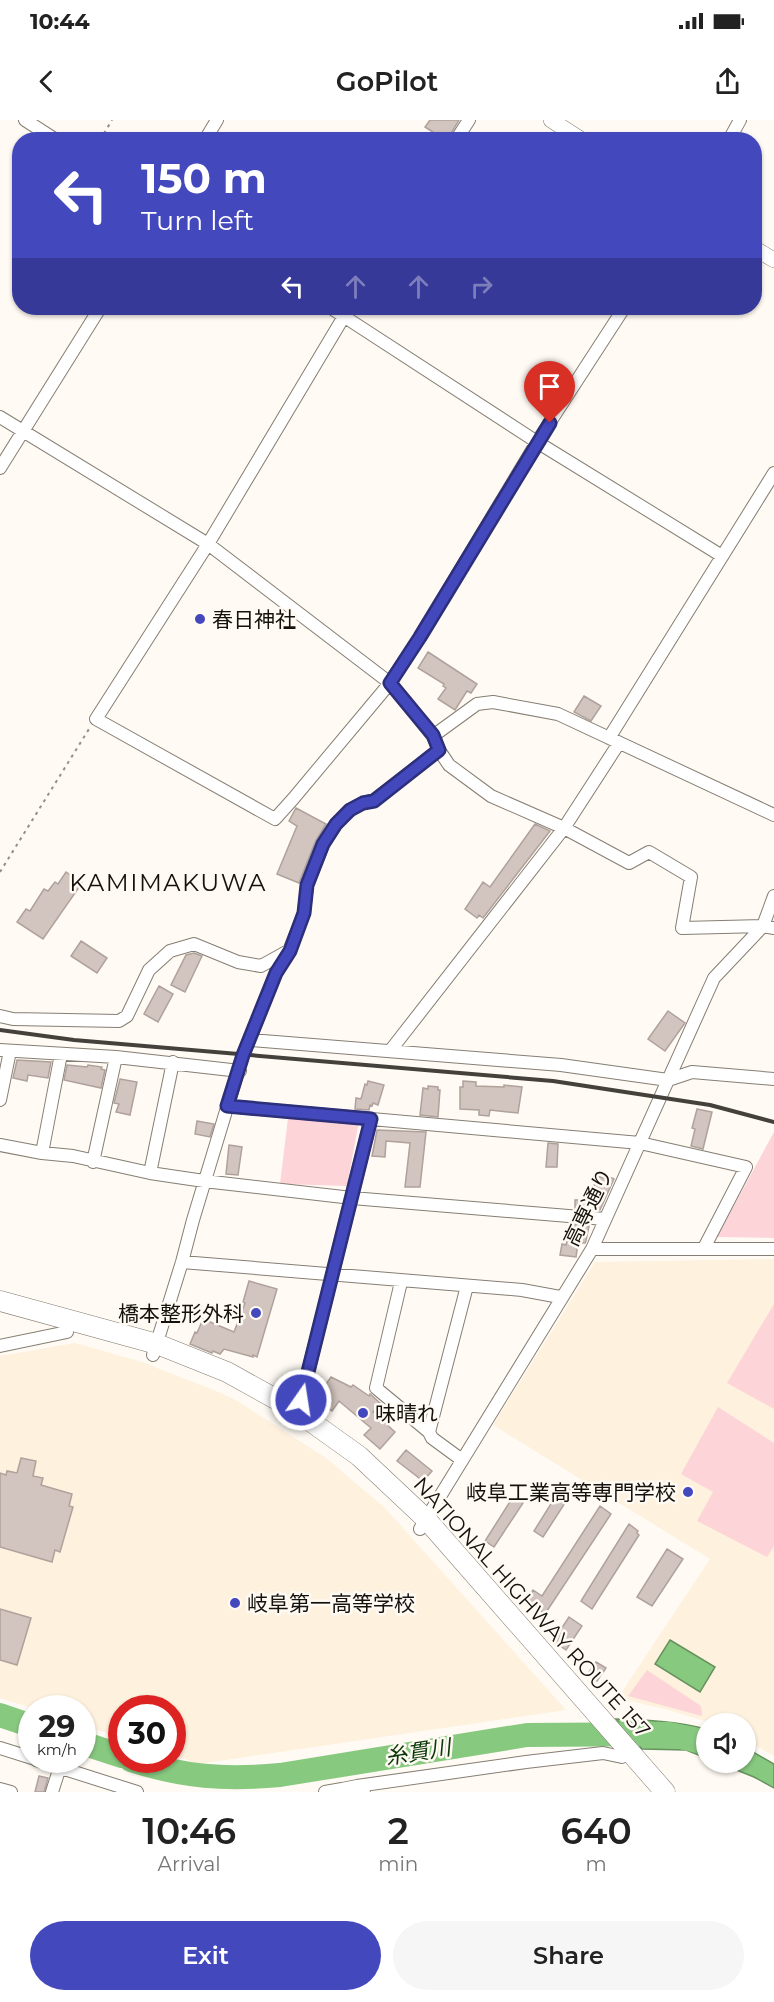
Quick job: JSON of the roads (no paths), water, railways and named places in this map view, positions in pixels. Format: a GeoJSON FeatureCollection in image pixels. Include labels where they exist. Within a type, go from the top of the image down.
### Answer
{"type":"FeatureCollection","features":[{"type":"Feature","properties":{"kind":"highway","name":"NATIONAL HIGHWAY ROUTE 157"},"geometry":{"type":"LineString","coordinates":[[0,1301],[227,1372],[296,1411],[359,1456],[423,1524],[626,1755],[665,1792]]}},
{"type":"Feature","properties":{"kind":"highway","name":"NATIONAL HIGHWAY ROUTE 157"},"geometry":{"type":"LineString","coordinates":[[0,1314],[67,1332],[154,1349],[222,1383],[285,1419],[352,1467],[423,1524]]}},
{"type":"Feature","properties":{"kind":"highway","name":"NATIONAL HIGHWAY ROUTE 157"},"geometry":{"type":"LineString","coordinates":[[626,1755],[653,1792]]}},
{"type":"Feature","properties":{"kind":"street"},"geometry":{"type":"LineString","coordinates":[[25,120],[44,132]]}},
{"type":"Feature","properties":{"kind":"street"},"geometry":{"type":"LineString","coordinates":[[550,120],[569,132]]}},
{"type":"Feature","properties":{"kind":"street"},"geometry":{"type":"LineString","coordinates":[[0,468],[96,315]]}},
{"type":"Feature","properties":{"kind":"street"},"geometry":{"type":"LineString","coordinates":[[345,315],[208,544],[96,719],[274,819],[390,683],[537,442],[619,315]]}},
{"type":"Feature","properties":{"kind":"street"},"geometry":{"type":"LineString","coordinates":[[353,315],[537,442],[722,556]]}},
{"type":"Feature","properties":{"kind":"street"},"geometry":{"type":"LineString","coordinates":[[0,417],[208,544],[390,683],[433,735],[449,765],[491,796],[564,828],[629,863],[649,852],[691,877],[682,928],[768,927]]}},
{"type":"Feature","properties":{"kind":"street"},"geometry":{"type":"LineString","coordinates":[[390,1051],[564,828],[722,556],[774,473]]}},
{"type":"Feature","properties":{"kind":"street"},"geometry":{"type":"LineString","coordinates":[[433,735],[477,704],[493,702],[558,714],[774,815]]}},
{"type":"Feature","properties":{"kind":"street"},"geometry":{"type":"LineString","coordinates":[[154,1349],[243,1055],[276,973],[290,951],[304,913],[307,885],[323,844],[336,824],[350,810],[363,803],[374,801],[439,750]]}},
{"type":"Feature","properties":{"kind":"street","name":"高専通り"},"geometry":{"type":"LineString","coordinates":[[423,1524],[560,1297],[592,1249],[714,978],[768,927],[774,896]]}},
{"type":"Feature","properties":{"kind":"street"},"geometry":{"type":"LineString","coordinates":[[0,1016],[119,1021],[127,1016],[149,970],[170,951],[194,944],[238,962],[261,966],[290,951]]}},
{"type":"Feature","properties":{"kind":"street"},"geometry":{"type":"LineString","coordinates":[[250,1040],[561,1065],[668,1080],[692,1072],[774,1079]]}},
{"type":"Feature","properties":{"kind":"street"},"geometry":{"type":"LineString","coordinates":[[0,1100],[5,1050],[173,1062],[240,1071]]}},
{"type":"Feature","properties":{"kind":"street"},"geometry":{"type":"LineString","coordinates":[[42,1153],[61,1054]]}},
{"type":"Feature","properties":{"kind":"street"},"geometry":{"type":"LineString","coordinates":[[93,1162],[116,1057]]}},
{"type":"Feature","properties":{"kind":"street"},"geometry":{"type":"LineString","coordinates":[[150,1173],[173,1062]]}},
{"type":"Feature","properties":{"kind":"street"},"geometry":{"type":"LineString","coordinates":[[227,1106],[640,1143],[746,1167],[704,1248]]}},
{"type":"Feature","properties":{"kind":"street"},"geometry":{"type":"LineString","coordinates":[[296,1411],[301,1400],[371,1119]]}},
{"type":"Feature","properties":{"kind":"street"},"geometry":{"type":"LineString","coordinates":[[0,1144],[204,1181],[352,1198],[605,1218]]}},
{"type":"Feature","properties":{"kind":"street"},"geometry":{"type":"LineString","coordinates":[[592,1249],[774,1250]]}},
{"type":"Feature","properties":{"kind":"street"},"geometry":{"type":"LineString","coordinates":[[182,1262],[282,1269],[401,1282],[522,1290],[560,1297]]}},
{"type":"Feature","properties":{"kind":"street"},"geometry":{"type":"LineString","coordinates":[[401,1282],[376,1388],[429,1432],[432,1438],[462,1460]]}},
{"type":"Feature","properties":{"kind":"street"},"geometry":{"type":"LineString","coordinates":[[429,1432],[467,1286]]}},
{"type":"Feature","properties":{"kind":"street"},"geometry":{"type":"LineString","coordinates":[[0,1346],[67,1332]]}},
{"type":"Feature","properties":{"kind":"street"},"geometry":{"type":"LineString","coordinates":[[0,1748],[18,1754]]}},
{"type":"Feature","properties":{"kind":"street"},"geometry":{"type":"LineString","coordinates":[[325,1792],[362,1789],[526,1762],[603,1753],[626,1755]]}},
{"type":"Feature","properties":{"kind":"street"},"geometry":{"type":"LineString","coordinates":[[52,1792],[58,1773]]}},
{"type":"Feature","properties":{"kind":"street"},"geometry":{"type":"LineString","coordinates":[[78,1773],[137,1792]]}},
{"type":"Feature","properties":{"kind":"street"},"geometry":{"type":"LineString","coordinates":[[0,1789],[11,1792]]}},
{"type":"Feature","properties":{"kind":"waterway","name":"糸貫川"},"geometry":{"type":"LineString","coordinates":[[0,1715],[18,1721]]}},
{"type":"Feature","properties":{"kind":"waterway","name":"糸貫川"},"geometry":{"type":"LineString","coordinates":[[182,1773],[222,1777],[280,1775],[527,1735],[669,1734],[696,1741]]}},
{"type":"Feature","properties":{"kind":"waterway","name":"糸貫川"},"geometry":{"type":"LineString","coordinates":[[96,1748],[108,1751]]}},
{"type":"Feature","properties":{"kind":"railway"},"geometry":{"type":"LineString","coordinates":[[0,1030],[74,1040],[553,1081],[710,1105],[774,1122]]}},
{"type":"Feature","properties":{"kind":"place","name":"春日神社"},"geometry":{"type":"Point","coordinates":[200,619]}},
{"type":"Feature","properties":{"kind":"place","name":"橋本整形外科"},"geometry":{"type":"Point","coordinates":[256,1313]}},
{"type":"Feature","properties":{"kind":"place","name":"味晴れ"},"geometry":{"type":"Point","coordinates":[363,1413]}},
{"type":"Feature","properties":{"kind":"place","name":"岐阜工業高等専門学校"},"geometry":{"type":"Point","coordinates":[688,1492]}},
{"type":"Feature","properties":{"kind":"place","name":"岐阜第一高等学校"},"geometry":{"type":"Point","coordinates":[235,1603]}},
{"type":"Feature","properties":{"kind":"district","name":"KAMIMAKUWA"},"geometry":{"type":"Point","coordinates":[168,882]}}]}
